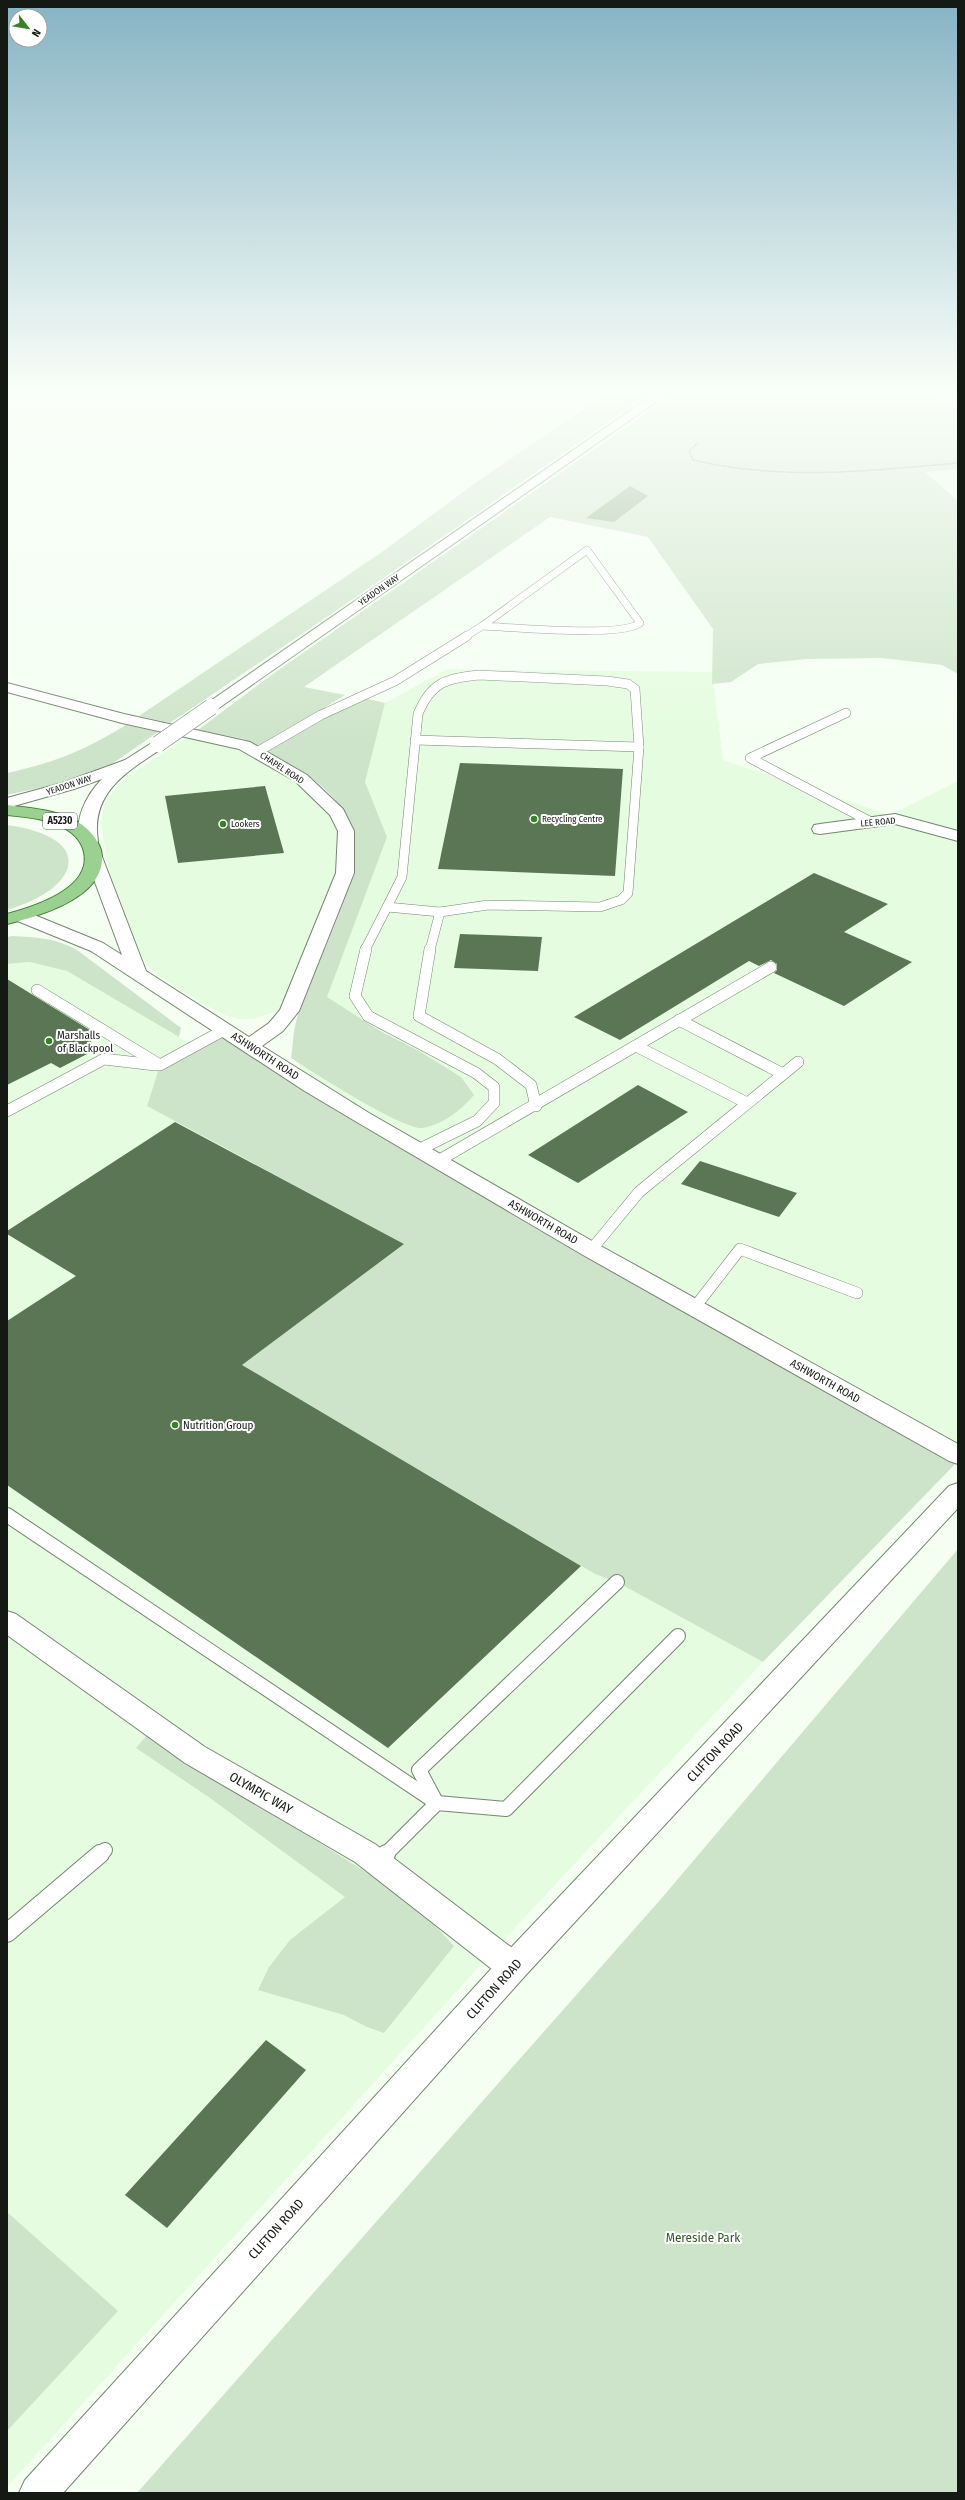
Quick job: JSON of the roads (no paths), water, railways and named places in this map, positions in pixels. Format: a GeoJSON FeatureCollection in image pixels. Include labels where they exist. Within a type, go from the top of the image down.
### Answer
{"type":"FeatureCollection","features":[{"type":"Feature","properties":{"kind":"main road","name":"A5230"},"geometry":{"type":"LineString","coordinates":[[7,810],[42,815],[71,825],[90,840]]}},
{"type":"Feature","properties":{"kind":"main road"},"geometry":{"type":"LineString","coordinates":[[14,917],[56,903],[77,889],[90,874],[95,858],[90,840]]}},
{"type":"Feature","properties":{"kind":"street","name":"YEADON WAY"},"geometry":{"type":"LineString","coordinates":[[90,840],[88,820],[92,807],[108,783],[130,763],[499,507]]}},
{"type":"Feature","properties":{"kind":"street","name":"CHAPEL ROAD"},"geometry":{"type":"LineString","coordinates":[[7,686],[122,718],[229,741],[257,752],[301,778],[338,813],[346,831],[348,845],[345,873],[317,946],[289,1011],[276,1027],[249,1046]]}},
{"type":"Feature","properties":{"kind":"street","name":"YEADON WAY"},"geometry":{"type":"LineString","coordinates":[[7,803],[68,786],[130,763]]}},
{"type":"Feature","properties":{"kind":"street","name":"LEE ROAD"},"geometry":{"type":"LineString","coordinates":[[820,829],[894,819],[958,836]]}},
{"type":"Feature","properties":{"kind":"street"},"geometry":{"type":"LineString","coordinates":[[95,858],[138,974]]}},
{"type":"Feature","properties":{"kind":"street","name":"ASHWORTH ROAD"},"geometry":{"type":"LineString","coordinates":[[14,917],[97,947],[310,1086],[418,1150],[591,1250],[958,1455]]}},
{"type":"Feature","properties":{"kind":"street","name":"CLIFTON ROAD"},"geometry":{"type":"LineString","coordinates":[[38,2493],[513,1967],[958,1492]]}},
{"type":"Feature","properties":{"kind":"street","name":"OLYMPIC WAY"},"geometry":{"type":"LineString","coordinates":[[7,1621],[195,1755],[365,1853],[513,1967]]}},
{"type":"Feature","properties":{"kind":"lane"},"geometry":{"type":"LineString","coordinates":[[257,752],[321,715],[395,681],[482,626],[587,550],[640,623],[634,628],[612,631],[482,626]]}},
{"type":"Feature","properties":{"kind":"lane"},"geometry":{"type":"LineString","coordinates":[[386,907],[440,912],[488,905],[600,907],[621,900],[628,893],[639,746],[635,689],[628,684],[607,681],[479,675],[458,676],[437,684],[424,697],[418,714],[402,877],[386,907],[364,952],[355,996],[368,1016],[476,1073],[494,1087],[494,1102],[477,1121],[418,1150]]}},
{"type":"Feature","properties":{"kind":"lane"},"geometry":{"type":"LineString","coordinates":[[846,713],[750,758],[871,822]]}},
{"type":"Feature","properties":{"kind":"lane"},"geometry":{"type":"LineString","coordinates":[[415,740],[639,746]]}},
{"type":"Feature","properties":{"kind":"lane"},"geometry":{"type":"LineString","coordinates":[[440,912],[432,939],[419,1016],[502,1063],[531,1085],[536,1106]]}},
{"type":"Feature","properties":{"kind":"lane"},"geometry":{"type":"LineString","coordinates":[[438,1161],[536,1106],[679,1020],[771,967]]}},
{"type":"Feature","properties":{"kind":"lane"},"geometry":{"type":"LineString","coordinates":[[37,990],[160,1065]]}},
{"type":"Feature","properties":{"kind":"lane"},"geometry":{"type":"LineString","coordinates":[[679,1020],[783,1074]]}},
{"type":"Feature","properties":{"kind":"lane"},"geometry":{"type":"LineString","coordinates":[[7,1111],[104,1059],[160,1065],[224,1030]]}},
{"type":"Feature","properties":{"kind":"lane"},"geometry":{"type":"LineString","coordinates":[[636,1046],[747,1103]]}},
{"type":"Feature","properties":{"kind":"lane"},"geometry":{"type":"LineString","coordinates":[[591,1250],[639,1192],[798,1062]]}},
{"type":"Feature","properties":{"kind":"lane"},"geometry":{"type":"LineString","coordinates":[[695,1307],[740,1249],[857,1294]]}},
{"type":"Feature","properties":{"kind":"lane"},"geometry":{"type":"LineString","coordinates":[[7,1514],[437,1803],[506,1809],[678,1636]]}},
{"type":"Feature","properties":{"kind":"lane"},"geometry":{"type":"LineString","coordinates":[[437,1803],[419,1770],[618,1582]]}},
{"type":"Feature","properties":{"kind":"lane"},"geometry":{"type":"LineString","coordinates":[[377,1863],[437,1803]]}},
{"type":"Feature","properties":{"kind":"lane"},"geometry":{"type":"LineString","coordinates":[[7,1933],[105,1850]]}},
{"type":"Feature","properties":{"kind":"place","name":"Recycling Centre"},"geometry":{"type":"Point","coordinates":[534,819]}},
{"type":"Feature","properties":{"kind":"place","name":"Lookers"},"geometry":{"type":"Point","coordinates":[223,824]}},
{"type":"Feature","properties":{"kind":"place","name":"Marshalls of Blackpool"},"geometry":{"type":"Point","coordinates":[49,1041]}},
{"type":"Feature","properties":{"kind":"place","name":"Nutrition Group"},"geometry":{"type":"Point","coordinates":[175,1425]}},
{"type":"Feature","properties":{"kind":"park label","name":"Mereside Park"},"geometry":{"type":"Point","coordinates":[703,2237]}}]}
